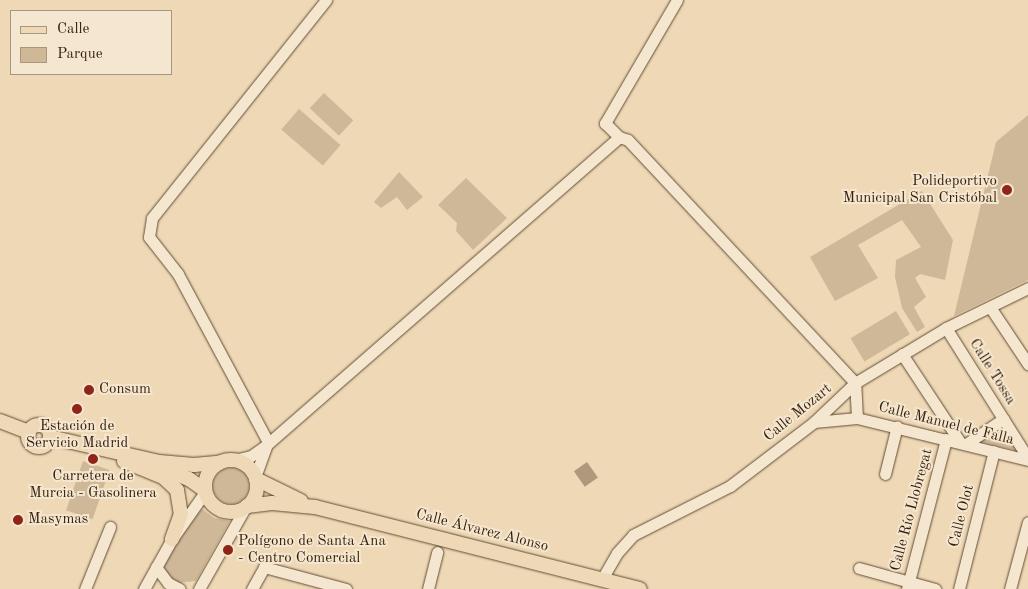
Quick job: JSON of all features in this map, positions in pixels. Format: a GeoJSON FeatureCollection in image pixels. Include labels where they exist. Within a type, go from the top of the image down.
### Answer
{"type":"FeatureCollection","features":[{"type":"Feature","properties":{"kind":"main road"},"geometry":{"type":"LineString","coordinates":[[0,421],[29,432],[35,426],[42,426],[50,437],[170,470],[205,491]]}},
{"type":"Feature","properties":{"kind":"main road"},"geometry":{"type":"LineString","coordinates":[[89,447],[172,464],[234,460],[247,466],[256,478],[256,492],[246,507],[232,512],[222,511],[210,503],[205,491],[206,476],[219,462]]}},
{"type":"Feature","properties":{"kind":"main road"},"geometry":{"type":"LineString","coordinates":[[89,447],[163,477],[175,486],[181,499],[182,514],[172,539]]}},
{"type":"Feature","properties":{"kind":"main road","name":"Calle Álvarez Alonso"},"geometry":{"type":"LineString","coordinates":[[256,478],[315,507]]}},
{"type":"Feature","properties":{"kind":"main road","name":"Calle Álvarez Alonso"},"geometry":{"type":"LineString","coordinates":[[246,507],[272,503],[315,507],[640,589]]}},
{"type":"Feature","properties":{"kind":"street"},"geometry":{"type":"LineString","coordinates":[[256,478],[268,442],[178,274],[149,237],[152,218],[326,0]]}},
{"type":"Feature","properties":{"kind":"street"},"geometry":{"type":"LineString","coordinates":[[677,0],[605,123],[619,137],[628,140],[855,383]]}},
{"type":"Feature","properties":{"kind":"street"},"geometry":{"type":"LineString","coordinates":[[234,460],[251,456],[268,442],[619,137]]}},
{"type":"Feature","properties":{"kind":"street","name":"Calle Mozart"},"geometry":{"type":"LineString","coordinates":[[602,579],[617,553],[633,535],[730,486],[814,422],[855,383],[946,328],[1028,288]]}},
{"type":"Feature","properties":{"kind":"street"},"geometry":{"type":"LineString","coordinates":[[990,307],[1028,364]]}},
{"type":"Feature","properties":{"kind":"street","name":"Calle Tossa"},"geometry":{"type":"LineString","coordinates":[[946,328],[1028,459]]}},
{"type":"Feature","properties":{"kind":"street"},"geometry":{"type":"LineString","coordinates":[[902,354],[963,443],[1003,419]]}},
{"type":"Feature","properties":{"kind":"street","name":"Calle Manuel de Falla"},"geometry":{"type":"LineString","coordinates":[[855,383],[857,418]]}},
{"type":"Feature","properties":{"kind":"street","name":"Calle Manuel de Falla"},"geometry":{"type":"LineString","coordinates":[[814,422],[857,418],[897,426],[1028,459]]}},
{"type":"Feature","properties":{"kind":"street"},"geometry":{"type":"LineString","coordinates":[[885,474],[897,426]]}},
{"type":"Feature","properties":{"kind":"street","name":"Calle Río Llobregat"},"geometry":{"type":"LineString","coordinates":[[908,586],[946,439]]}},
{"type":"Feature","properties":{"kind":"street","name":"Calle Olot"},"geometry":{"type":"LineString","coordinates":[[959,589],[994,451]]}},
{"type":"Feature","properties":{"kind":"street"},"geometry":{"type":"LineString","coordinates":[[144,589],[172,539],[205,491]]}},
{"type":"Feature","properties":{"kind":"street"},"geometry":{"type":"LineString","coordinates":[[185,589],[200,588],[246,507]]}},
{"type":"Feature","properties":{"kind":"street"},"geometry":{"type":"LineString","coordinates":[[1010,589],[1028,522]]}},
{"type":"Feature","properties":{"kind":"street"},"geometry":{"type":"LineString","coordinates":[[85,589],[110,527]]}},
{"type":"Feature","properties":{"kind":"street"},"geometry":{"type":"LineString","coordinates":[[428,589],[437,552]]}},
{"type":"Feature","properties":{"kind":"street"},"geometry":{"type":"LineString","coordinates":[[156,567],[168,583],[180,589]]}},
{"type":"Feature","properties":{"kind":"street"},"geometry":{"type":"LineString","coordinates":[[252,589],[264,567],[346,589]]}},
{"type":"Feature","properties":{"kind":"street"},"geometry":{"type":"LineString","coordinates":[[859,568],[908,586],[935,589]]}},
{"type":"Feature","properties":{"kind":"green space"},"geometry":{"type":"Polygon","coordinates":[[[324,93],[353,120],[339,136],[310,108],[324,93]]]}},
{"type":"Feature","properties":{"kind":"green space"},"geometry":{"type":"Polygon","coordinates":[[[299,109],[341,145],[323,165],[281,129],[299,109]]]}},
{"type":"Feature","properties":{"kind":"green space","name":"Polideportivo Municipal San Cristóbal"},"geometry":{"type":"Polygon","coordinates":[[[1028,115],[1028,280],[954,316],[996,142],[1028,115]]]}},
{"type":"Feature","properties":{"kind":"green space"},"geometry":{"type":"Polygon","coordinates":[[[399,172],[423,197],[407,210],[397,197],[381,208],[374,202],[399,172]]]}},
{"type":"Feature","properties":{"kind":"green space"},"geometry":{"type":"Polygon","coordinates":[[[466,178],[507,218],[473,250],[456,231],[457,223],[438,205],[466,178]]]}},
{"type":"Feature","properties":{"kind":"green space"},"geometry":{"type":"Polygon","coordinates":[[[922,191],[953,240],[945,280],[920,274],[915,278],[926,297],[914,307],[925,327],[917,332],[902,308],[895,277],[896,260],[921,247],[902,220],[858,245],[878,278],[835,301],[810,257],[922,191]]]}},
{"type":"Feature","properties":{"kind":"green space"},"geometry":{"type":"Polygon","coordinates":[[[896,311],[910,334],[864,361],[851,338],[896,311]]]}},
{"type":"Feature","properties":{"kind":"green space"},"geometry":{"type":"Polygon","coordinates":[[[1002,425],[1018,451],[976,441],[1002,425]]]}},
{"type":"Feature","properties":{"kind":"green space"},"geometry":{"type":"Polygon","coordinates":[[[83,461],[109,470],[93,519],[66,510],[83,461]]]}},
{"type":"Feature","properties":{"kind":"green space"},"geometry":{"type":"Polygon","coordinates":[[[231,468],[238,469],[244,473],[248,479],[248,493],[244,499],[238,503],[231,504],[224,503],[218,499],[214,493],[213,486],[214,479],[218,473],[224,469],[231,468]]]}},
{"type":"Feature","properties":{"kind":"green space"},"geometry":{"type":"Polygon","coordinates":[[[202,509],[214,518],[230,521],[196,581],[177,583],[167,574],[164,566],[186,526],[202,509]]]}},
{"type":"Feature","properties":{"kind":"shaded area"},"geometry":{"type":"Polygon","coordinates":[[[587,462],[598,478],[585,487],[574,471],[587,462]]]}},
{"type":"Feature","properties":{"kind":"place","name":"Polideportivo Municipal San Cristóbal"},"geometry":{"type":"Point","coordinates":[1007,190]}},
{"type":"Feature","properties":{"kind":"place","name":"Consum"},"geometry":{"type":"Point","coordinates":[89,390]}},
{"type":"Feature","properties":{"kind":"place","name":"Estación de Servicio Madrid"},"geometry":{"type":"Point","coordinates":[77,409]}},
{"type":"Feature","properties":{"kind":"place","name":"Carretera de Murcia - Gasolinera"},"geometry":{"type":"Point","coordinates":[93,459]}},
{"type":"Feature","properties":{"kind":"place","name":"Masymas"},"geometry":{"type":"Point","coordinates":[18,520]}},
{"type":"Feature","properties":{"kind":"place","name":"Polígono de Santa Ana - Centro Comercial"},"geometry":{"type":"Point","coordinates":[228,550]}}]}
